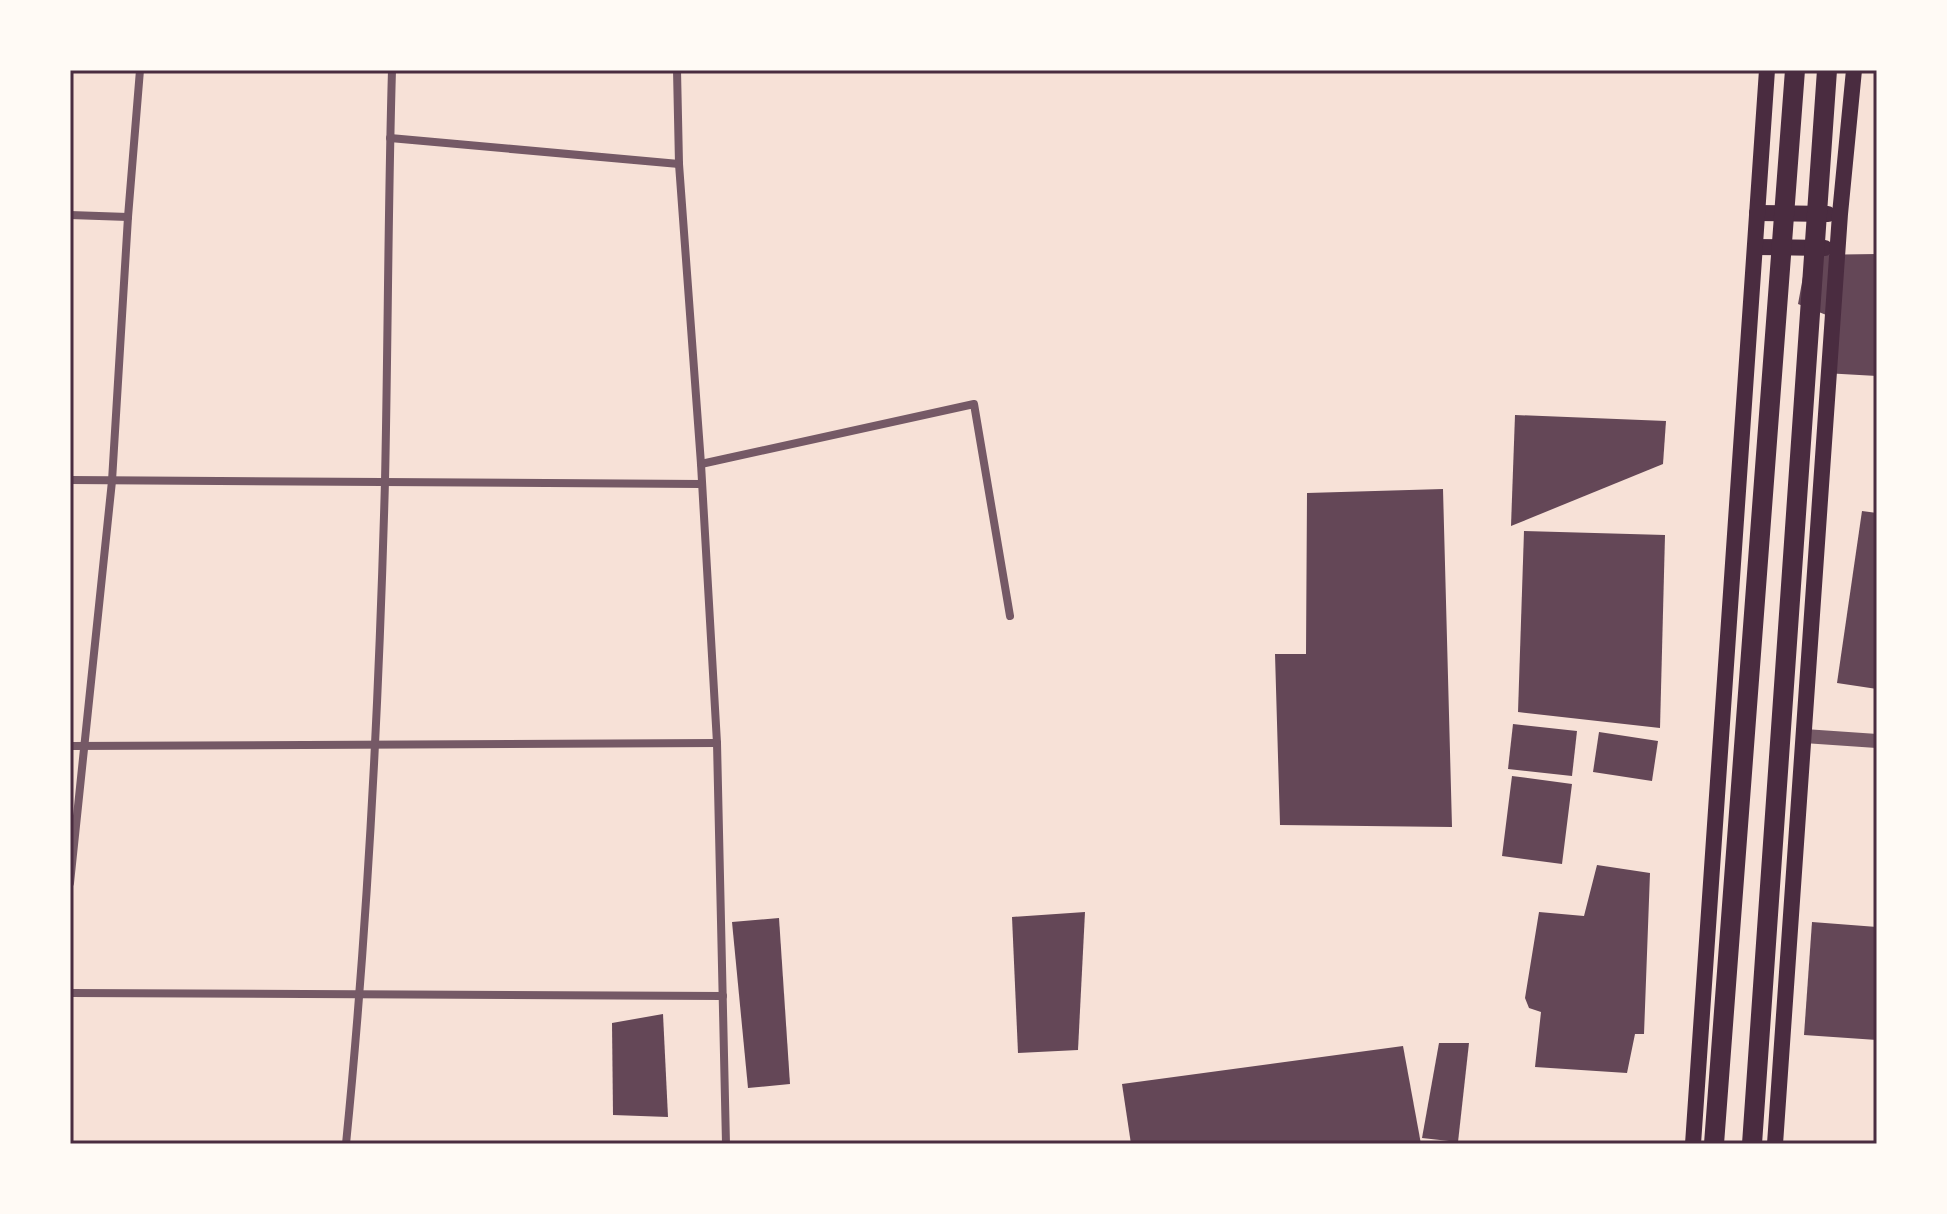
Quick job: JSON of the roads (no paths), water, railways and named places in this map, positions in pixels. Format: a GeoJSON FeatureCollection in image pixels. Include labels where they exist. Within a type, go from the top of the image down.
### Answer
{"type":"FeatureCollection","features":[{"type":"Feature","properties":{"kind":"main road"},"geometry":{"type":"LineString","coordinates":[[1693,1144],[1767,70]]}},
{"type":"Feature","properties":{"kind":"main road"},"geometry":{"type":"LineString","coordinates":[[1714,1144],[1795,70]]}},
{"type":"Feature","properties":{"kind":"main road"},"geometry":{"type":"LineString","coordinates":[[1752,1144],[1827,70]]}},
{"type":"Feature","properties":{"kind":"main road"},"geometry":{"type":"LineString","coordinates":[[1775,1144],[1840,214],[1854,70]]}},
{"type":"Feature","properties":{"kind":"main road"},"geometry":{"type":"LineString","coordinates":[[1757,213],[1840,214]]}},
{"type":"Feature","properties":{"kind":"main road"},"geometry":{"type":"LineString","coordinates":[[1755,247],[1838,248]]}},
{"type":"Feature","properties":{"kind":"street"},"geometry":{"type":"LineString","coordinates":[[70,883],[112,481],[140,70]]}},
{"type":"Feature","properties":{"kind":"street"},"geometry":{"type":"LineString","coordinates":[[346,1144],[361,994],[374,745],[385,482],[392,70]]}},
{"type":"Feature","properties":{"kind":"street"},"geometry":{"type":"LineString","coordinates":[[677,70],[679,164],[717,743],[726,1144]]}},
{"type":"Feature","properties":{"kind":"street"},"geometry":{"type":"LineString","coordinates":[[390,138],[679,164]]}},
{"type":"Feature","properties":{"kind":"street"},"geometry":{"type":"LineString","coordinates":[[70,215],[128,217]]}},
{"type":"Feature","properties":{"kind":"street"},"geometry":{"type":"LineString","coordinates":[[701,464],[974,404],[1010,616]]}},
{"type":"Feature","properties":{"kind":"street"},"geometry":{"type":"LineString","coordinates":[[70,480],[701,484]]}},
{"type":"Feature","properties":{"kind":"street"},"geometry":{"type":"LineString","coordinates":[[1804,736],[1877,741]]}},
{"type":"Feature","properties":{"kind":"street"},"geometry":{"type":"LineString","coordinates":[[70,746],[717,743]]}},
{"type":"Feature","properties":{"kind":"street"},"geometry":{"type":"LineString","coordinates":[[70,993],[723,996]]}}]}
